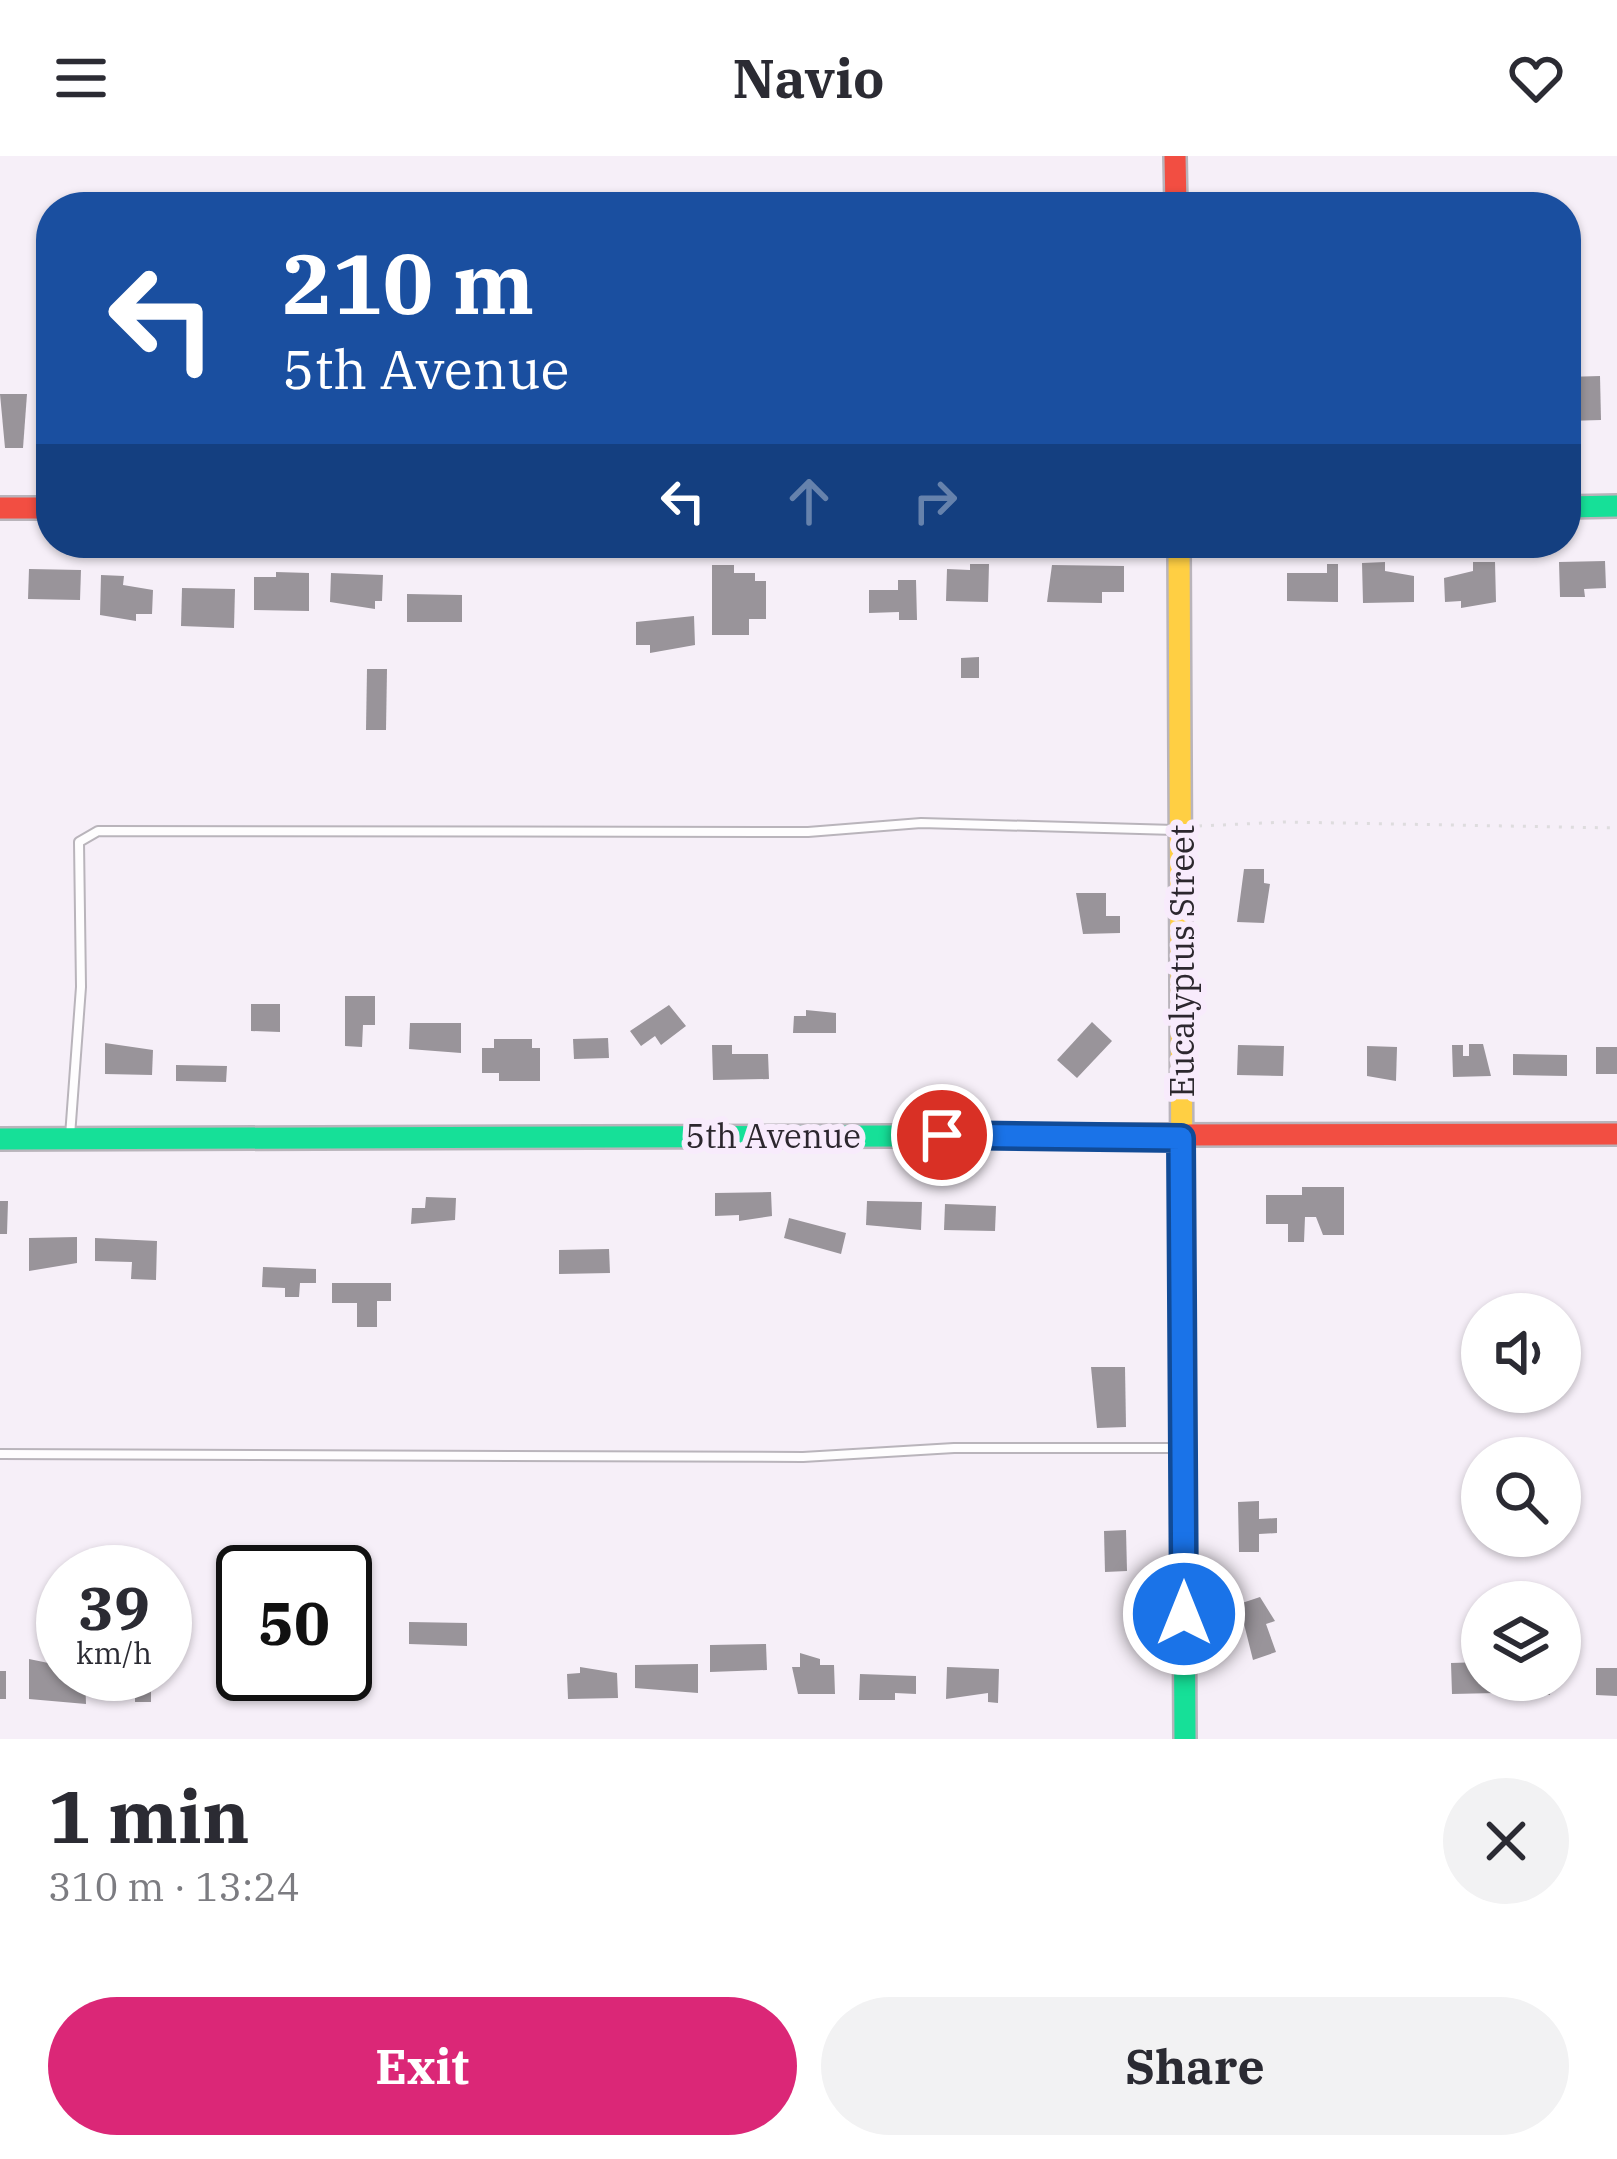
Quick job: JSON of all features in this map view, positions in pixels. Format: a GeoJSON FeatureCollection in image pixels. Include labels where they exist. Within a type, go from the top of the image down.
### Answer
{"type":"FeatureCollection","features":[{"type":"Feature","properties":{"kind":"street"},"geometry":{"type":"LineString","coordinates":[[1175,156],[1176,192]]}},
{"type":"Feature","properties":{"kind":"street"},"geometry":{"type":"LineString","coordinates":[[1581,507],[1617,506]]}},
{"type":"Feature","properties":{"kind":"street"},"geometry":{"type":"LineString","coordinates":[[0,508],[36,508]]}},
{"type":"Feature","properties":{"kind":"street","name":"Eucalyptus Street"},"geometry":{"type":"LineString","coordinates":[[1179,558],[1185,1739]]}},
{"type":"Feature","properties":{"kind":"street","name":"5th Avenue"},"geometry":{"type":"LineString","coordinates":[[0,1138],[1617,1134]]}},
{"type":"Feature","properties":{"kind":"lane"},"geometry":{"type":"LineString","coordinates":[[70,1138],[81,987],[80,842],[98,831],[808,832],[921,823],[1180,830]]}},
{"type":"Feature","properties":{"kind":"lane"},"geometry":{"type":"LineString","coordinates":[[0,1454],[803,1457],[955,1448],[1183,1448]]}},
{"type":"Feature","properties":{"kind":"path"},"geometry":{"type":"LineString","coordinates":[[1180,830],[1285,822],[1617,828]]}},
{"type":"Feature","properties":{"kind":"building"},"geometry":{"type":"Polygon","coordinates":[[[1600,376],[1601,420],[1581,421],[1581,377],[1600,376]]]}},
{"type":"Feature","properties":{"kind":"building"},"geometry":{"type":"Polygon","coordinates":[[[0,394],[27,394],[23,448],[5,448],[0,394]]]}},
{"type":"Feature","properties":{"kind":"building"},"geometry":{"type":"Polygon","coordinates":[[[1605,561],[1606,588],[1584,589],[1585,597],[1560,597],[1559,562],[1605,561]]]}},
{"type":"Feature","properties":{"kind":"building"},"geometry":{"type":"Polygon","coordinates":[[[1385,562],[1385,571],[1414,576],[1414,602],[1363,603],[1362,563],[1385,562]]]}},
{"type":"Feature","properties":{"kind":"building"},"geometry":{"type":"Polygon","coordinates":[[[1473,562],[1495,562],[1496,602],[1461,608],[1461,601],[1445,602],[1444,578],[1473,571],[1473,562]]]}},
{"type":"Feature","properties":{"kind":"building"},"geometry":{"type":"Polygon","coordinates":[[[970,564],[989,564],[988,602],[946,601],[947,569],[970,570],[970,564]]]}},
{"type":"Feature","properties":{"kind":"building"},"geometry":{"type":"Polygon","coordinates":[[[1327,564],[1338,564],[1338,602],[1287,601],[1287,573],[1327,573],[1327,564]]]}},
{"type":"Feature","properties":{"kind":"building"},"geometry":{"type":"Polygon","coordinates":[[[712,565],[734,565],[734,573],[755,573],[755,581],[766,581],[766,619],[749,619],[749,635],[712,635],[712,565]]]}},
{"type":"Feature","properties":{"kind":"building"},"geometry":{"type":"Polygon","coordinates":[[[1052,565],[1124,566],[1124,592],[1102,592],[1102,603],[1047,602],[1052,565]]]}},
{"type":"Feature","properties":{"kind":"building"},"geometry":{"type":"Polygon","coordinates":[[[29,569],[81,570],[80,600],[28,599],[29,569]]]}},
{"type":"Feature","properties":{"kind":"building"},"geometry":{"type":"Polygon","coordinates":[[[276,572],[309,573],[309,611],[254,610],[254,577],[276,577],[276,572]]]}},
{"type":"Feature","properties":{"kind":"building"},"geometry":{"type":"Polygon","coordinates":[[[331,573],[383,575],[382,601],[375,601],[375,609],[330,602],[331,573]]]}},
{"type":"Feature","properties":{"kind":"building"},"geometry":{"type":"Polygon","coordinates":[[[101,575],[124,576],[123,585],[153,590],[152,614],[136,614],[136,621],[100,615],[101,575]]]}},
{"type":"Feature","properties":{"kind":"building"},"geometry":{"type":"Polygon","coordinates":[[[898,580],[916,580],[917,620],[899,620],[899,612],[869,613],[869,590],[898,590],[898,580]]]}},
{"type":"Feature","properties":{"kind":"building"},"geometry":{"type":"Polygon","coordinates":[[[182,588],[235,589],[234,628],[181,626],[182,588]]]}},
{"type":"Feature","properties":{"kind":"building"},"geometry":{"type":"Polygon","coordinates":[[[407,594],[462,595],[462,622],[407,622],[407,594]]]}},
{"type":"Feature","properties":{"kind":"building"},"geometry":{"type":"Polygon","coordinates":[[[694,616],[695,645],[650,653],[650,645],[636,645],[636,622],[694,616]]]}},
{"type":"Feature","properties":{"kind":"building"},"geometry":{"type":"Polygon","coordinates":[[[979,657],[979,678],[961,678],[961,658],[979,657]]]}},
{"type":"Feature","properties":{"kind":"building"},"geometry":{"type":"Polygon","coordinates":[[[367,669],[387,669],[386,730],[366,730],[367,669]]]}},
{"type":"Feature","properties":{"kind":"building"},"geometry":{"type":"Polygon","coordinates":[[[1244,869],[1264,869],[1264,883],[1270,884],[1264,923],[1237,922],[1244,869]]]}},
{"type":"Feature","properties":{"kind":"building"},"geometry":{"type":"Polygon","coordinates":[[[1076,893],[1106,893],[1106,916],[1120,916],[1120,933],[1083,934],[1076,893]]]}},
{"type":"Feature","properties":{"kind":"building"},"geometry":{"type":"Polygon","coordinates":[[[345,996],[375,996],[375,1025],[363,1025],[362,1047],[345,1046],[345,996]]]}},
{"type":"Feature","properties":{"kind":"building"},"geometry":{"type":"Polygon","coordinates":[[[251,1004],[280,1004],[280,1032],[251,1031],[251,1004]]]}},
{"type":"Feature","properties":{"kind":"building"},"geometry":{"type":"Polygon","coordinates":[[[669,1005],[686,1026],[661,1045],[655,1036],[641,1046],[630,1031],[669,1005]]]}},
{"type":"Feature","properties":{"kind":"building"},"geometry":{"type":"Polygon","coordinates":[[[806,1010],[836,1013],[836,1033],[793,1033],[794,1016],[806,1016],[806,1010]]]}},
{"type":"Feature","properties":{"kind":"building"},"geometry":{"type":"Polygon","coordinates":[[[1092,1022],[1112,1041],[1077,1078],[1057,1060],[1092,1022]]]}},
{"type":"Feature","properties":{"kind":"building"},"geometry":{"type":"Polygon","coordinates":[[[410,1023],[461,1023],[461,1053],[409,1049],[410,1023]]]}},
{"type":"Feature","properties":{"kind":"building"},"geometry":{"type":"Polygon","coordinates":[[[608,1038],[609,1058],[574,1059],[573,1039],[608,1038]]]}},
{"type":"Feature","properties":{"kind":"building"},"geometry":{"type":"Polygon","coordinates":[[[494,1039],[532,1039],[532,1048],[540,1048],[540,1081],[499,1081],[499,1073],[482,1073],[482,1048],[494,1048],[494,1039]]]}},
{"type":"Feature","properties":{"kind":"building"},"geometry":{"type":"Polygon","coordinates":[[[105,1043],[153,1050],[152,1075],[105,1074],[105,1043]]]}},
{"type":"Feature","properties":{"kind":"building"},"geometry":{"type":"Polygon","coordinates":[[[1469,1044],[1483,1044],[1491,1076],[1453,1077],[1452,1045],[1463,1045],[1463,1056],[1469,1056],[1469,1044]]]}},
{"type":"Feature","properties":{"kind":"building"},"geometry":{"type":"Polygon","coordinates":[[[712,1045],[732,1045],[732,1054],[768,1054],[769,1079],[713,1080],[712,1045]]]}},
{"type":"Feature","properties":{"kind":"building"},"geometry":{"type":"Polygon","coordinates":[[[1238,1045],[1284,1046],[1283,1076],[1237,1075],[1238,1045]]]}},
{"type":"Feature","properties":{"kind":"building"},"geometry":{"type":"Polygon","coordinates":[[[1367,1046],[1397,1047],[1396,1081],[1367,1076],[1367,1046]]]}},
{"type":"Feature","properties":{"kind":"building"},"geometry":{"type":"Polygon","coordinates":[[[1596,1047],[1617,1047],[1617,1074],[1596,1074],[1596,1047]]]}},
{"type":"Feature","properties":{"kind":"building"},"geometry":{"type":"Polygon","coordinates":[[[1513,1054],[1567,1055],[1567,1076],[1513,1075],[1513,1054]]]}},
{"type":"Feature","properties":{"kind":"building"},"geometry":{"type":"Polygon","coordinates":[[[176,1065],[227,1066],[226,1082],[176,1081],[176,1065]]]}},
{"type":"Feature","properties":{"kind":"building"},"geometry":{"type":"Polygon","coordinates":[[[1302,1187],[1344,1187],[1344,1235],[1323,1235],[1316,1217],[1305,1217],[1304,1242],[1288,1242],[1288,1224],[1266,1224],[1266,1195],[1302,1195],[1302,1187]]]}},
{"type":"Feature","properties":{"kind":"building"},"geometry":{"type":"Polygon","coordinates":[[[771,1192],[772,1216],[739,1221],[739,1215],[715,1216],[715,1193],[771,1192]]]}},
{"type":"Feature","properties":{"kind":"building"},"geometry":{"type":"Polygon","coordinates":[[[426,1197],[456,1198],[455,1220],[411,1224],[412,1208],[425,1208],[426,1197]]]}},
{"type":"Feature","properties":{"kind":"building"},"geometry":{"type":"Polygon","coordinates":[[[0,1201],[8,1201],[7,1234],[0,1234],[0,1201]]]}},
{"type":"Feature","properties":{"kind":"building"},"geometry":{"type":"Polygon","coordinates":[[[867,1201],[922,1202],[921,1230],[866,1225],[867,1201]]]}},
{"type":"Feature","properties":{"kind":"building"},"geometry":{"type":"Polygon","coordinates":[[[945,1204],[996,1206],[995,1231],[944,1230],[945,1204]]]}},
{"type":"Feature","properties":{"kind":"building"},"geometry":{"type":"Polygon","coordinates":[[[789,1218],[846,1233],[841,1254],[784,1238],[789,1218]]]}},
{"type":"Feature","properties":{"kind":"building"},"geometry":{"type":"Polygon","coordinates":[[[77,1237],[77,1263],[29,1271],[29,1238],[77,1237]]]}},
{"type":"Feature","properties":{"kind":"building"},"geometry":{"type":"Polygon","coordinates":[[[95,1238],[157,1241],[156,1280],[131,1279],[132,1262],[95,1261],[95,1238]]]}},
{"type":"Feature","properties":{"kind":"building"},"geometry":{"type":"Polygon","coordinates":[[[609,1249],[610,1273],[559,1274],[559,1250],[609,1249]]]}},
{"type":"Feature","properties":{"kind":"building"},"geometry":{"type":"Polygon","coordinates":[[[263,1267],[316,1269],[316,1283],[300,1283],[299,1297],[285,1297],[285,1288],[262,1287],[263,1267]]]}},
{"type":"Feature","properties":{"kind":"building"},"geometry":{"type":"Polygon","coordinates":[[[332,1283],[391,1283],[391,1301],[377,1301],[377,1327],[357,1327],[357,1303],[332,1303],[332,1283]]]}},
{"type":"Feature","properties":{"kind":"building"},"geometry":{"type":"Polygon","coordinates":[[[1091,1367],[1125,1367],[1126,1427],[1097,1428],[1091,1367]]]}},
{"type":"Feature","properties":{"kind":"building"},"geometry":{"type":"Polygon","coordinates":[[[1259,1501],[1259,1519],[1277,1518],[1277,1533],[1259,1534],[1259,1552],[1239,1552],[1238,1502],[1259,1501]]]}},
{"type":"Feature","properties":{"kind":"building"},"geometry":{"type":"Polygon","coordinates":[[[1126,1530],[1127,1571],[1105,1572],[1104,1531],[1126,1530]]]}},
{"type":"Feature","properties":{"kind":"building"},"geometry":{"type":"Polygon","coordinates":[[[1260,1597],[1275,1621],[1266,1624],[1276,1652],[1253,1660],[1239,1604],[1260,1597]]]}},
{"type":"Feature","properties":{"kind":"building"},"geometry":{"type":"Polygon","coordinates":[[[409,1622],[467,1623],[467,1646],[409,1644],[409,1622]]]}},
{"type":"Feature","properties":{"kind":"building"},"geometry":{"type":"Polygon","coordinates":[[[766,1644],[767,1670],[710,1672],[710,1645],[766,1644]]]}},
{"type":"Feature","properties":{"kind":"building"},"geometry":{"type":"Polygon","coordinates":[[[800,1653],[820,1659],[820,1665],[834,1665],[835,1694],[798,1694],[792,1667],[800,1667],[800,1653]]]}},
{"type":"Feature","properties":{"kind":"building"},"geometry":{"type":"Polygon","coordinates":[[[29,1659],[36,1660],[36,1700],[29,1699],[29,1659]]]}},
{"type":"Feature","properties":{"kind":"building"},"geometry":{"type":"Polygon","coordinates":[[[1451,1663],[1461,1663],[1461,1694],[1452,1694],[1451,1663]]]}},
{"type":"Feature","properties":{"kind":"building"},"geometry":{"type":"Polygon","coordinates":[[[698,1664],[698,1693],[635,1688],[635,1665],[698,1664]]]}},
{"type":"Feature","properties":{"kind":"building"},"geometry":{"type":"Polygon","coordinates":[[[580,1667],[617,1673],[618,1698],[568,1699],[567,1674],[580,1673],[580,1667]]]}},
{"type":"Feature","properties":{"kind":"building"},"geometry":{"type":"Polygon","coordinates":[[[947,1667],[999,1669],[998,1703],[988,1702],[988,1693],[946,1699],[947,1667]]]}},
{"type":"Feature","properties":{"kind":"building"},"geometry":{"type":"Polygon","coordinates":[[[1596,1668],[1617,1668],[1617,1696],[1596,1695],[1596,1668]]]}},
{"type":"Feature","properties":{"kind":"building"},"geometry":{"type":"Polygon","coordinates":[[[0,1671],[6,1671],[6,1699],[0,1699],[0,1671]]]}},
{"type":"Feature","properties":{"kind":"building"},"geometry":{"type":"Polygon","coordinates":[[[860,1674],[916,1676],[916,1694],[895,1693],[895,1700],[859,1700],[860,1674]]]}},
{"type":"Feature","properties":{"kind":"traffic: fast"},"geometry":{"type":"LineString","coordinates":[[1581,507],[1617,506]]}},
{"type":"Feature","properties":{"kind":"traffic: fast"},"geometry":{"type":"LineString","coordinates":[[0,1139],[1169,1135]]}},
{"type":"Feature","properties":{"kind":"traffic: fast"},"geometry":{"type":"LineString","coordinates":[[1182,1196],[1185,1739]]}},
{"type":"Feature","properties":{"kind":"traffic: slow"},"geometry":{"type":"LineString","coordinates":[[1179,558],[1182,1196]]}},
{"type":"Feature","properties":{"kind":"traffic: jam"},"geometry":{"type":"LineString","coordinates":[[1175,156],[1176,192]]}},
{"type":"Feature","properties":{"kind":"traffic: jam"},"geometry":{"type":"LineString","coordinates":[[0,508],[36,508]]}},
{"type":"Feature","properties":{"kind":"traffic: jam"},"geometry":{"type":"LineString","coordinates":[[1169,1135],[1617,1134]]}},
{"type":"Feature","properties":{"kind":"route"},"geometry":{"type":"LineString","coordinates":[[942,1135],[1181,1138],[1184,1614]]}}]}
